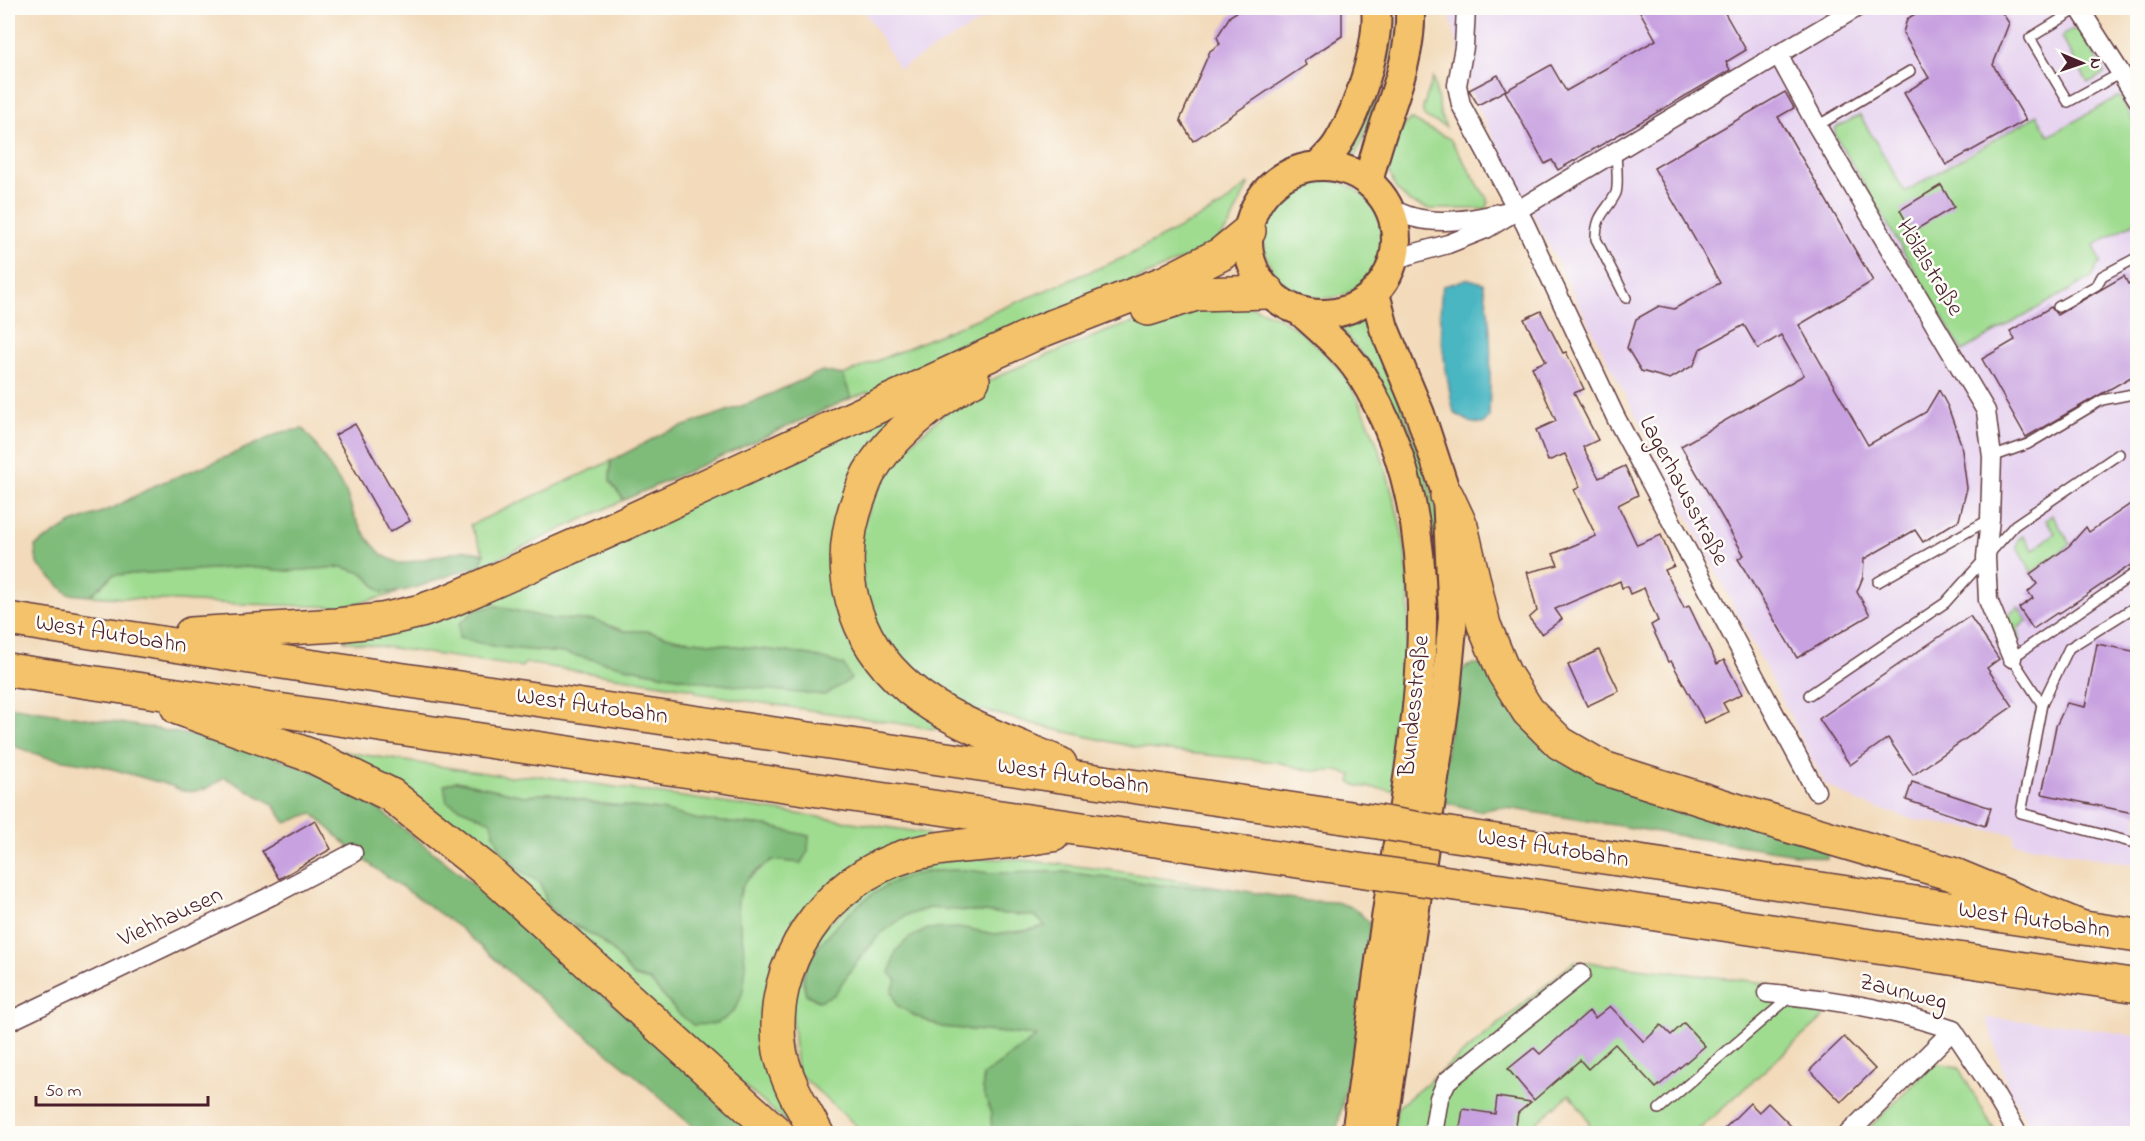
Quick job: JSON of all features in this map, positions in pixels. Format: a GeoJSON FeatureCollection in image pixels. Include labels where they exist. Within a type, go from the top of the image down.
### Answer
{"type":"FeatureCollection","features":[{"type":"Feature","properties":{"kind":"highway"},"geometry":{"type":"LineString","coordinates":[[132,639],[382,620],[421,611],[449,601],[606,532],[1043,330],[1166,282],[1221,254],[1248,231]]}},
{"type":"Feature","properties":{"kind":"highway"},"geometry":{"type":"LineString","coordinates":[[1100,781],[944,712],[910,689],[882,662],[864,632],[851,602],[846,565],[852,516],[870,471],[895,437],[927,410],[965,384],[1019,359],[1182,298],[1220,292],[1268,292]]}},
{"type":"Feature","properties":{"kind":"highway"},"geometry":{"type":"LineString","coordinates":[[1447,496],[1461,526],[1484,625],[1504,673],[1528,711],[1560,743],[1603,768],[1745,813],[1953,874],[2080,927]]}},
{"type":"Feature","properties":{"kind":"highway","name":"West Autobahn"},"geometry":{"type":"LineString","coordinates":[[8,620],[2138,936]]}},
{"type":"Feature","properties":{"kind":"highway","name":"West Autobahn"},"geometry":{"type":"LineString","coordinates":[[8,670],[2138,986]]}},
{"type":"Feature","properties":{"kind":"highway"},"geometry":{"type":"LineString","coordinates":[[123,687],[232,729],[312,756],[391,795],[486,870],[778,1134]]}},
{"type":"Feature","properties":{"kind":"highway"},"geometry":{"type":"LineString","coordinates":[[817,1134],[790,1084],[780,1050],[779,1028],[781,998],[790,962],[808,927],[838,895],[871,870],[907,855],[937,848],[1093,831]]}},
{"type":"Feature","properties":{"kind":"main road"},"geometry":{"type":"LineString","coordinates":[[1317,166],[1339,143],[1353,109],[1375,43],[1376,8]]}},
{"type":"Feature","properties":{"kind":"main road"},"geometry":{"type":"LineString","coordinates":[[1369,180],[1376,149],[1404,63],[1409,37],[1410,8]]}},
{"type":"Feature","properties":{"kind":"main road","name":"Bundesstraße"},"geometry":{"type":"LineString","coordinates":[[1300,311],[1324,314],[1349,309],[1375,293],[1386,279],[1393,261],[1396,236],[1388,206],[1369,180],[1348,169],[1317,166],[1300,169],[1284,176],[1270,187],[1261,196],[1255,209],[1248,231],[1248,248],[1252,264],[1268,292],[1279,301],[1300,311],[1344,352],[1360,373],[1380,412],[1400,460],[1420,551],[1423,596],[1422,633],[1412,742],[1356,1134]]}},
{"type":"Feature","properties":{"kind":"main road","name":"Bundesstraße"},"geometry":{"type":"LineString","coordinates":[[1375,293],[1384,328],[1420,414],[1447,496],[1452,617],[1445,704],[1382,1134]]}},
{"type":"Feature","properties":{"kind":"street","name":"Lagerhausstraße"},"geometry":{"type":"LineString","coordinates":[[1466,8],[1464,47],[1457,85],[1461,105],[1517,209],[1616,418],[1816,791]]}},
{"type":"Feature","properties":{"kind":"street"},"geometry":{"type":"LineString","coordinates":[[1393,261],[1448,244],[1486,229],[1856,8]]}},
{"type":"Feature","properties":{"kind":"street"},"geometry":{"type":"LineString","coordinates":[[2079,8],[2138,100]]}},
{"type":"Feature","properties":{"kind":"street","name":"Hölzlstraße"},"geometry":{"type":"LineString","coordinates":[[1778,54],[1817,126],[1986,411],[1992,457],[1986,557],[1989,600],[2012,658]]}},
{"type":"Feature","properties":{"kind":"street"},"geometry":{"type":"LineString","coordinates":[[1388,206],[1401,214],[1423,220],[1458,221],[1517,209]]}},
{"type":"Feature","properties":{"kind":"street","name":"Viehhausen"},"geometry":{"type":"LineString","coordinates":[[8,1022],[271,896],[353,853]]}},
{"type":"Feature","properties":{"kind":"street"},"geometry":{"type":"LineString","coordinates":[[1433,1134],[1439,1098],[1447,1081],[1581,974]]}},
{"type":"Feature","properties":{"kind":"street","name":"Zaunweg"},"geometry":{"type":"LineString","coordinates":[[1767,993],[1792,995],[1893,1014],[1953,1030],[1848,1134]]}},
{"type":"Feature","properties":{"kind":"street"},"geometry":{"type":"LineString","coordinates":[[1953,1030],[2018,1134]]}},
{"type":"Feature","properties":{"kind":"lane"},"geometry":{"type":"LineString","coordinates":[[2079,8],[2030,38],[2068,102],[2121,73]]}},
{"type":"Feature","properties":{"kind":"lane"},"geometry":{"type":"LineString","coordinates":[[1817,126],[1910,71]]}},
{"type":"Feature","properties":{"kind":"lane"},"geometry":{"type":"LineString","coordinates":[[1616,150],[1617,191],[1599,217],[1596,239],[1626,298]]}},
{"type":"Feature","properties":{"kind":"lane"},"geometry":{"type":"LineString","coordinates":[[2058,307],[2097,285],[2102,276],[2138,257]]}},
{"type":"Feature","properties":{"kind":"lane"},"geometry":{"type":"LineString","coordinates":[[1992,457],[2028,444],[2103,400],[2138,393]]}},
{"type":"Feature","properties":{"kind":"lane"},"geometry":{"type":"LineString","coordinates":[[1809,695],[1946,603],[2015,525],[2119,454]]}},
{"type":"Feature","properties":{"kind":"lane"},"geometry":{"type":"LineString","coordinates":[[1878,582],[1990,519]]}},
{"type":"Feature","properties":{"kind":"lane"},"geometry":{"type":"LineString","coordinates":[[2042,704],[2012,658],[2138,571]]}},
{"type":"Feature","properties":{"kind":"lane"},"geometry":{"type":"LineString","coordinates":[[2138,605],[2068,648],[2042,704],[2020,813],[2138,844]]}},
{"type":"Feature","properties":{"kind":"lane"},"geometry":{"type":"LineString","coordinates":[[1659,1109],[1792,995]]}},
{"type":"Feature","properties":{"kind":"shaded area"},"geometry":{"type":"Polygon","coordinates":[[[863,8],[1003,8],[899,69],[863,8]]]}},
{"type":"Feature","properties":{"kind":"shaded area"},"geometry":{"type":"Polygon","coordinates":[[[1448,8],[2069,8],[2137,114],[2137,865],[2014,843],[2014,834],[1915,820],[1858,802],[1825,784],[1469,90],[1448,8]]]}},
{"type":"Feature","properties":{"kind":"shaded area"},"geometry":{"type":"Polygon","coordinates":[[[1986,1018],[2055,1023],[2137,1036],[2137,1133],[2034,1133],[2008,1086],[1986,1018]]]}},
{"type":"Feature","properties":{"kind":"green space"},"geometry":{"type":"Polygon","coordinates":[[[1391,8],[1395,8],[1388,65],[1370,120],[1356,156],[1353,156],[1351,151],[1385,56],[1391,8]]]}},
{"type":"Feature","properties":{"kind":"green space"},"geometry":{"type":"Polygon","coordinates":[[[2076,29],[2081,31],[2105,73],[2088,83],[2061,37],[2076,29]]]}},
{"type":"Feature","properties":{"kind":"green space"},"geometry":{"type":"Polygon","coordinates":[[[1433,78],[1441,116],[1446,127],[1426,118],[1423,114],[1423,107],[1433,78]]]}},
{"type":"Feature","properties":{"kind":"green space"},"geometry":{"type":"Polygon","coordinates":[[[2119,96],[2137,128],[2137,221],[2094,245],[2101,263],[2096,267],[2091,278],[1962,351],[1835,135],[1835,128],[1860,115],[1905,192],[2037,115],[2049,136],[2119,96]]]}},
{"type":"Feature","properties":{"kind":"green space"},"geometry":{"type":"Polygon","coordinates":[[[1410,119],[1450,139],[1489,202],[1486,209],[1429,209],[1410,202],[1396,189],[1389,172],[1390,149],[1398,133],[1410,119]]]}},
{"type":"Feature","properties":{"kind":"green space"},"geometry":{"type":"Polygon","coordinates":[[[1323,180],[1346,185],[1365,197],[1377,216],[1382,239],[1377,262],[1365,281],[1346,293],[1323,298],[1300,293],[1281,281],[1269,262],[1264,239],[1269,216],[1281,197],[1300,185],[1323,180]]]}},
{"type":"Feature","properties":{"kind":"green space"},"geometry":{"type":"Polygon","coordinates":[[[1249,183],[1229,226],[1214,245],[872,398],[868,392],[851,398],[843,375],[1125,257],[1223,205],[1249,183]]]}},
{"type":"Feature","properties":{"kind":"green space"},"geometry":{"type":"Polygon","coordinates":[[[1230,301],[1285,321],[1300,331],[1326,355],[1345,377],[1358,401],[1382,459],[1400,524],[1409,586],[1398,791],[1358,786],[1350,782],[1352,775],[1337,771],[1311,771],[1277,762],[1139,748],[1048,728],[983,710],[979,713],[908,676],[870,624],[858,561],[862,525],[890,461],[972,390],[1009,371],[1110,330],[1160,314],[1230,301]]]}},
{"type":"Feature","properties":{"kind":"green space"},"geometry":{"type":"Polygon","coordinates":[[[1365,319],[1422,460],[1435,507],[1445,580],[1427,783],[1436,603],[1430,522],[1424,496],[1387,393],[1376,372],[1341,329],[1365,319]]]}},
{"type":"Feature","properties":{"kind":"green space"},"geometry":{"type":"Polygon","coordinates":[[[822,371],[843,375],[851,398],[624,500],[610,481],[611,461],[664,433],[753,402],[822,371]]]}},
{"type":"Feature","properties":{"kind":"green space"},"geometry":{"type":"Polygon","coordinates":[[[898,410],[836,583],[946,728],[941,730],[697,693],[694,689],[525,663],[522,667],[344,641],[346,637],[898,410]],[[496,606],[459,638],[497,647],[564,653],[703,682],[825,695],[811,655],[677,639],[647,631],[624,631],[594,620],[551,619],[496,606]]]}},
{"type":"Feature","properties":{"kind":"green space"},"geometry":{"type":"Polygon","coordinates":[[[303,429],[346,492],[354,516],[368,539],[382,555],[401,564],[466,550],[484,554],[480,567],[394,592],[381,592],[363,573],[342,567],[289,571],[246,567],[113,575],[90,596],[68,594],[37,564],[35,546],[72,523],[113,508],[156,485],[282,432],[303,429]]]}},
{"type":"Feature","properties":{"kind":"green space"},"geometry":{"type":"Polygon","coordinates":[[[611,461],[610,481],[624,500],[480,567],[484,554],[470,525],[611,461]]]}},
{"type":"Feature","properties":{"kind":"green space"},"geometry":{"type":"Polygon","coordinates":[[[2052,515],[2071,544],[2030,574],[2031,571],[2017,548],[2018,539],[2023,536],[2033,550],[2055,533],[2046,520],[2052,515]]]}},
{"type":"Feature","properties":{"kind":"green space"},"geometry":{"type":"Polygon","coordinates":[[[246,567],[289,571],[342,567],[363,573],[381,592],[398,593],[342,607],[90,596],[113,575],[246,567]]]}},
{"type":"Feature","properties":{"kind":"green space"},"geometry":{"type":"Polygon","coordinates":[[[496,606],[551,619],[594,620],[624,631],[647,631],[677,639],[811,655],[844,665],[851,679],[825,695],[798,693],[703,682],[564,653],[497,647],[459,638],[459,624],[475,610],[496,606]]]}},
{"type":"Feature","properties":{"kind":"green space"},"geometry":{"type":"Polygon","coordinates":[[[2018,607],[2027,621],[2018,628],[2020,640],[2018,642],[2011,635],[2006,617],[2018,607]]]}},
{"type":"Feature","properties":{"kind":"green space"},"geometry":{"type":"Polygon","coordinates":[[[1474,664],[1487,664],[1521,722],[1827,848],[1827,859],[1500,807],[1479,811],[1440,801],[1456,675],[1474,664]]]}},
{"type":"Feature","properties":{"kind":"green space"},"geometry":{"type":"Polygon","coordinates":[[[8,706],[239,744],[314,771],[380,810],[483,892],[764,1133],[700,1133],[460,928],[361,858],[312,813],[286,823],[273,804],[224,777],[206,788],[186,791],[102,766],[45,757],[8,744],[8,706]]]}},
{"type":"Feature","properties":{"kind":"green space"},"geometry":{"type":"Polygon","coordinates":[[[339,751],[511,777],[534,775],[926,833],[930,836],[780,957],[799,1133],[339,751]],[[457,781],[491,822],[495,837],[541,883],[548,907],[560,917],[598,938],[614,952],[633,976],[650,981],[677,1012],[745,967],[742,934],[736,908],[744,882],[772,860],[801,863],[809,836],[767,826],[699,820],[661,810],[593,803],[550,793],[524,796],[457,781]]]}},
{"type":"Feature","properties":{"kind":"green space"},"geometry":{"type":"Polygon","coordinates":[[[456,781],[524,796],[550,793],[593,803],[661,810],[699,820],[767,826],[809,836],[808,851],[801,863],[772,860],[749,876],[741,890],[738,910],[745,974],[744,986],[735,1009],[716,1023],[693,1025],[677,1012],[650,981],[633,976],[614,952],[598,938],[560,917],[548,907],[541,883],[507,859],[498,844],[491,822],[447,802],[444,785],[456,781]]]}},
{"type":"Feature","properties":{"kind":"green space"},"geometry":{"type":"Polygon","coordinates":[[[954,858],[1014,859],[1110,870],[1226,888],[1160,885],[1065,872],[927,871],[855,908],[824,942],[808,964],[803,982],[806,994],[818,1001],[858,961],[880,934],[905,916],[929,908],[1035,916],[1046,926],[994,934],[964,928],[897,980],[892,991],[897,1005],[942,1027],[1037,1036],[983,1076],[983,1089],[991,1114],[992,1133],[864,1133],[797,1072],[791,1002],[821,930],[881,879],[954,858]]]}},
{"type":"Feature","properties":{"kind":"green space"},"geometry":{"type":"Polygon","coordinates":[[[967,870],[989,873],[1065,872],[1160,885],[1226,888],[1306,901],[1336,902],[1354,908],[1369,922],[1371,939],[1358,1031],[1336,1133],[992,1133],[991,1114],[983,1089],[983,1076],[1037,1036],[942,1027],[915,1016],[897,1005],[892,990],[897,980],[890,973],[896,951],[909,938],[928,929],[964,928],[994,934],[1045,926],[1035,916],[929,908],[905,916],[880,934],[857,961],[834,995],[819,1001],[806,994],[805,971],[815,951],[858,905],[895,881],[912,875],[967,870]]]}},
{"type":"Feature","properties":{"kind":"green space"},"geometry":{"type":"Polygon","coordinates":[[[1575,961],[1768,983],[1771,998],[1835,1007],[1695,1133],[1589,1133],[1589,1121],[1570,1094],[1524,1133],[1393,1134],[1397,1108],[1575,961]]]}},
{"type":"Feature","properties":{"kind":"green space"},"geometry":{"type":"Polygon","coordinates":[[[1935,1063],[1958,1067],[1996,1133],[1864,1133],[1935,1063]]]}},
{"type":"Feature","properties":{"kind":"water"},"geometry":{"type":"Polygon","coordinates":[[[1469,279],[1483,283],[1489,316],[1489,417],[1483,424],[1472,423],[1454,413],[1441,331],[1443,286],[1469,279]]]}},
{"type":"Feature","properties":{"kind":"building"},"geometry":{"type":"Polygon","coordinates":[[[1243,8],[1342,8],[1342,36],[1304,61],[1306,65],[1193,141],[1180,120],[1210,51],[1220,44],[1217,37],[1230,16],[1243,8]]]}},
{"type":"Feature","properties":{"kind":"building"},"geometry":{"type":"Polygon","coordinates":[[[1638,8],[1722,8],[1746,50],[1726,62],[1730,70],[1558,170],[1552,160],[1545,164],[1505,91],[1551,65],[1566,91],[1656,40],[1638,8]]]}},
{"type":"Feature","properties":{"kind":"building"},"geometry":{"type":"Polygon","coordinates":[[[1924,8],[1999,8],[2009,23],[1993,65],[2026,120],[1946,165],[1904,93],[1929,78],[1903,33],[1907,19],[1924,8]]]}},
{"type":"Feature","properties":{"kind":"building"},"geometry":{"type":"Polygon","coordinates":[[[1498,75],[1506,90],[1478,105],[1469,90],[1498,75]]]}},
{"type":"Feature","properties":{"kind":"building"},"geometry":{"type":"Polygon","coordinates":[[[1785,92],[1794,108],[1778,117],[1873,281],[1799,325],[1868,445],[1926,412],[1939,390],[1948,407],[1961,444],[1967,488],[1959,520],[1923,542],[1915,530],[1864,559],[1863,577],[1857,592],[1870,615],[1797,658],[1738,559],[1744,555],[1681,446],[1804,375],[1781,335],[1758,349],[1744,325],[1700,349],[1694,365],[1670,379],[1641,371],[1627,348],[1636,319],[1659,306],[1674,309],[1720,283],[1654,168],[1785,92]]]}},
{"type":"Feature","properties":{"kind":"building"},"geometry":{"type":"Polygon","coordinates":[[[1941,185],[1954,207],[1912,232],[1900,210],[1941,185]]]}},
{"type":"Feature","properties":{"kind":"building"},"geometry":{"type":"Polygon","coordinates":[[[2124,276],[2128,284],[2138,278],[2138,373],[2026,437],[1982,359],[2015,340],[2010,331],[2051,307],[2057,315],[2124,276]]]}},
{"type":"Feature","properties":{"kind":"building"},"geometry":{"type":"Polygon","coordinates":[[[1541,311],[1563,353],[1566,352],[1584,389],[1574,393],[1598,440],[1583,447],[1599,478],[1625,466],[1638,495],[1618,505],[1637,545],[1661,535],[1674,566],[1665,570],[1684,608],[1689,606],[1717,664],[1724,660],[1742,694],[1723,703],[1728,712],[1705,723],[1671,661],[1668,662],[1651,625],[1658,621],[1644,588],[1630,594],[1627,586],[1622,588],[1620,581],[1555,609],[1562,619],[1542,634],[1529,618],[1537,611],[1527,571],[1558,565],[1553,554],[1596,536],[1574,490],[1580,487],[1565,454],[1548,461],[1536,430],[1556,421],[1532,367],[1546,361],[1524,319],[1541,311]]]}},
{"type":"Feature","properties":{"kind":"building"},"geometry":{"type":"Polygon","coordinates":[[[355,424],[410,521],[390,532],[335,435],[355,424]]]}},
{"type":"Feature","properties":{"kind":"building"},"geometry":{"type":"Polygon","coordinates":[[[2138,499],[2138,560],[2033,629],[2019,608],[2033,598],[2028,592],[2037,584],[2030,574],[2069,546],[2086,527],[2089,532],[2138,499]]]}},
{"type":"Feature","properties":{"kind":"building"},"geometry":{"type":"Polygon","coordinates":[[[1970,616],[1999,659],[1987,668],[2013,706],[1913,775],[1888,738],[1850,765],[1819,719],[1970,616]]]}},
{"type":"Feature","properties":{"kind":"building"},"geometry":{"type":"Polygon","coordinates":[[[2097,644],[2138,652],[2138,814],[2042,794],[2056,726],[2067,703],[2085,707],[2097,644]]]}},
{"type":"Feature","properties":{"kind":"building"},"geometry":{"type":"Polygon","coordinates":[[[1599,650],[1619,691],[1587,706],[1568,665],[1599,650]]]}},
{"type":"Feature","properties":{"kind":"building"},"geometry":{"type":"Polygon","coordinates":[[[1912,782],[1991,808],[1985,826],[1906,800],[1912,782]]]}},
{"type":"Feature","properties":{"kind":"building"},"geometry":{"type":"Polygon","coordinates":[[[315,820],[331,849],[279,879],[262,851],[315,820]]]}},
{"type":"Feature","properties":{"kind":"building"},"geometry":{"type":"Polygon","coordinates":[[[1610,1006],[1644,1042],[1661,1025],[1671,1035],[1684,1023],[1705,1046],[1656,1088],[1615,1044],[1588,1069],[1580,1060],[1534,1100],[1508,1069],[1534,1048],[1540,1054],[1589,1011],[1595,1018],[1610,1006]]]}},
{"type":"Feature","properties":{"kind":"building"},"geometry":{"type":"Polygon","coordinates":[[[1844,1037],[1875,1069],[1841,1102],[1810,1070],[1844,1037]]]}},
{"type":"Feature","properties":{"kind":"building"},"geometry":{"type":"Polygon","coordinates":[[[1497,1097],[1531,1102],[1518,1113],[1515,1132],[1499,1130],[1499,1134],[1459,1134],[1463,1109],[1495,1114],[1497,1097]]]}},
{"type":"Feature","properties":{"kind":"building"},"geometry":{"type":"Polygon","coordinates":[[[1750,1103],[1759,1112],[1768,1103],[1799,1134],[1719,1134],[1750,1103]]]}}]}
